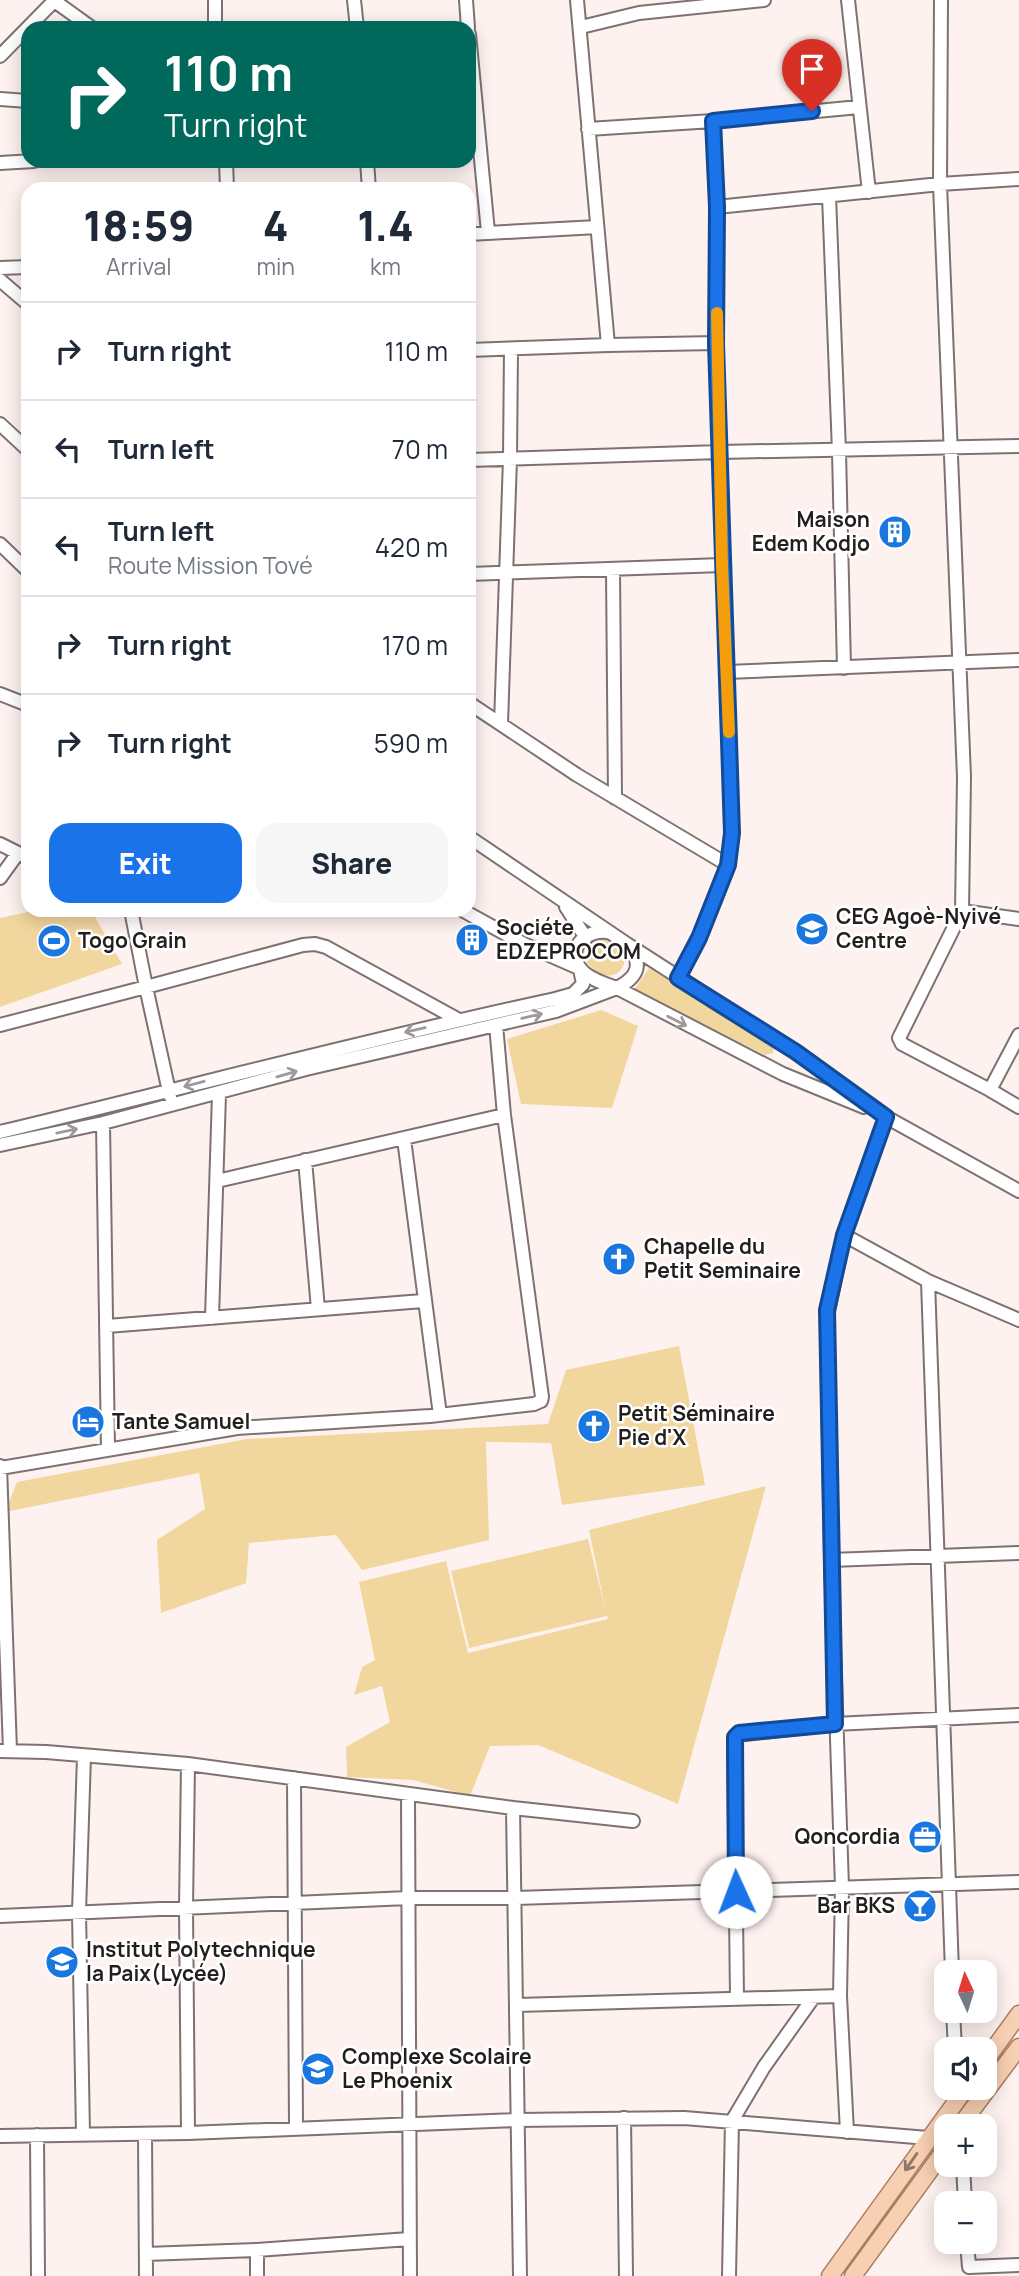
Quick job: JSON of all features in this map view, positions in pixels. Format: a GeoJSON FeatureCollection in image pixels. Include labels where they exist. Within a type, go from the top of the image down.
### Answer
{"type":"FeatureCollection","features":[{"type":"Feature","properties":{"kind":"main road"},"geometry":{"type":"LineString","coordinates":[[997,2044],[1019,2014]]}},
{"type":"Feature","properties":{"kind":"main road"},"geometry":{"type":"LineString","coordinates":[[970,2114],[1019,2047]]}},
{"type":"Feature","properties":{"kind":"main road"},"geometry":{"type":"LineString","coordinates":[[830,2276],[954,2100]]}},
{"type":"Feature","properties":{"kind":"main road"},"geometry":{"type":"LineString","coordinates":[[853,2276],[934,2165]]}},
{"type":"Feature","properties":{"kind":"street"},"geometry":{"type":"LineString","coordinates":[[33,21],[53,0],[82,21]]}},
{"type":"Feature","properties":{"kind":"street"},"geometry":{"type":"LineString","coordinates":[[215,0],[215,21]]}},
{"type":"Feature","properties":{"kind":"street"},"geometry":{"type":"LineString","coordinates":[[354,0],[356,21]]}},
{"type":"Feature","properties":{"kind":"street"},"geometry":{"type":"LineString","coordinates":[[466,0],[468,21]]}},
{"type":"Feature","properties":{"kind":"street"},"geometry":{"type":"LineString","coordinates":[[577,0],[608,345]]}},
{"type":"Feature","properties":{"kind":"street"},"geometry":{"type":"LineString","coordinates":[[581,27],[637,7],[764,0]]}},
{"type":"Feature","properties":{"kind":"street"},"geometry":{"type":"LineString","coordinates":[[848,0],[869,192]]}},
{"type":"Feature","properties":{"kind":"street"},"geometry":{"type":"LineString","coordinates":[[941,0],[940,184],[964,777],[962,911],[899,1038],[902,1044],[1019,1107]]}},
{"type":"Feature","properties":{"kind":"street"},"geometry":{"type":"LineString","coordinates":[[0,56],[21,34]]}},
{"type":"Feature","properties":{"kind":"street"},"geometry":{"type":"LineString","coordinates":[[0,99],[21,100]]}},
{"type":"Feature","properties":{"kind":"street"},"geometry":{"type":"LineString","coordinates":[[476,107],[488,232]]}},
{"type":"Feature","properties":{"kind":"street"},"geometry":{"type":"LineString","coordinates":[[588,129],[713,121],[859,107]]}},
{"type":"Feature","properties":{"kind":"street"},"geometry":{"type":"LineString","coordinates":[[678,978],[699,938],[728,865],[732,833],[716,344],[717,207],[713,121]]}},
{"type":"Feature","properties":{"kind":"street"},"geometry":{"type":"LineString","coordinates":[[0,163],[21,162]]}},
{"type":"Feature","properties":{"kind":"street"},"geometry":{"type":"LineString","coordinates":[[717,207],[940,184],[1019,179]]}},
{"type":"Feature","properties":{"kind":"street"},"geometry":{"type":"LineString","coordinates":[[829,196],[844,668]]}},
{"type":"Feature","properties":{"kind":"street"},"geometry":{"type":"LineString","coordinates":[[476,233],[597,228]]}},
{"type":"Feature","properties":{"kind":"street"},"geometry":{"type":"LineString","coordinates":[[0,268],[21,267]]}},
{"type":"Feature","properties":{"kind":"street"},"geometry":{"type":"LineString","coordinates":[[0,280],[21,298]]}},
{"type":"Feature","properties":{"kind":"street"},"geometry":{"type":"LineString","coordinates":[[476,351],[716,344]]}},
{"type":"Feature","properties":{"kind":"street"},"geometry":{"type":"LineString","coordinates":[[501,724],[511,349]]}},
{"type":"Feature","properties":{"kind":"street"},"geometry":{"type":"LineString","coordinates":[[0,424],[21,444]]}},
{"type":"Feature","properties":{"kind":"street"},"geometry":{"type":"LineString","coordinates":[[476,460],[1019,446]]}},
{"type":"Feature","properties":{"kind":"street"},"geometry":{"type":"LineString","coordinates":[[0,544],[21,564]]}},
{"type":"Feature","properties":{"kind":"street"},"geometry":{"type":"LineString","coordinates":[[476,574],[722,565]]}},
{"type":"Feature","properties":{"kind":"street"},"geometry":{"type":"LineString","coordinates":[[613,570],[615,798]]}},
{"type":"Feature","properties":{"kind":"street"},"geometry":{"type":"LineString","coordinates":[[727,672],[1019,660]]}},
{"type":"Feature","properties":{"kind":"street"},"geometry":{"type":"LineString","coordinates":[[0,694],[21,702]]}},
{"type":"Feature","properties":{"kind":"street"},"geometry":{"type":"LineString","coordinates":[[476,708],[615,798],[728,865]]}},
{"type":"Feature","properties":{"kind":"street"},"geometry":{"type":"LineString","coordinates":[[476,842],[678,978],[796,1052],[886,1117]]}},
{"type":"Feature","properties":{"kind":"street"},"geometry":{"type":"LineString","coordinates":[[0,844],[21,855]]}},
{"type":"Feature","properties":{"kind":"street"},"geometry":{"type":"LineString","coordinates":[[0,878],[21,858]]}},
{"type":"Feature","properties":{"kind":"street"},"geometry":{"type":"LineString","coordinates":[[524,944],[575,957],[583,938],[586,938],[555,894]]}},
{"type":"Feature","properties":{"kind":"street"},"geometry":{"type":"LineString","coordinates":[[962,911],[1019,919]]}},
{"type":"Feature","properties":{"kind":"street"},"geometry":{"type":"LineString","coordinates":[[132,917],[172,1105]]}},
{"type":"Feature","properties":{"kind":"street"},"geometry":{"type":"LineString","coordinates":[[475,917],[783,1074],[886,1117],[1019,1191]]}},
{"type":"Feature","properties":{"kind":"street"},"geometry":{"type":"LineString","coordinates":[[583,938],[596,931],[611,933]]}},
{"type":"Feature","properties":{"kind":"street"},"geometry":{"type":"LineString","coordinates":[[0,1025],[315,944],[326,947],[459,1020]]}},
{"type":"Feature","properties":{"kind":"street"},"geometry":{"type":"LineString","coordinates":[[0,1145],[103,1124],[306,1069],[556,1011],[617,988],[634,977],[636,956],[627,944]]}},
{"type":"Feature","properties":{"kind":"street"},"geometry":{"type":"LineString","coordinates":[[0,1132],[302,1056],[573,993],[583,984],[576,951]]}},
{"type":"Feature","properties":{"kind":"street"},"geometry":{"type":"LineString","coordinates":[[496,1025],[504,1115],[541,1401],[440,1415],[237,1428],[0,1467],[5,1751],[188,1764],[513,1808],[633,1821]]}},
{"type":"Feature","properties":{"kind":"street"},"geometry":{"type":"LineString","coordinates":[[990,1090],[1019,1035]]}},
{"type":"Feature","properties":{"kind":"street"},"geometry":{"type":"LineString","coordinates":[[783,1074],[796,1052]]}},
{"type":"Feature","properties":{"kind":"street"},"geometry":{"type":"LineString","coordinates":[[212,1318],[219,1094]]}},
{"type":"Feature","properties":{"kind":"street"},"geometry":{"type":"LineString","coordinates":[[217,1181],[504,1115]]}},
{"type":"Feature","properties":{"kind":"street"},"geometry":{"type":"LineString","coordinates":[[847,2132],[840,1996],[842,1887],[835,1724],[827,1317],[844,1235],[886,1117]]}},
{"type":"Feature","properties":{"kind":"street"},"geometry":{"type":"LineString","coordinates":[[103,1124],[108,1449]]}},
{"type":"Feature","properties":{"kind":"street"},"geometry":{"type":"LineString","coordinates":[[404,1139],[423,1301],[440,1415]]}},
{"type":"Feature","properties":{"kind":"street"},"geometry":{"type":"LineString","coordinates":[[305,1160],[317,1308]]}},
{"type":"Feature","properties":{"kind":"street"},"geometry":{"type":"LineString","coordinates":[[844,1235],[928,1280],[1019,1320]]}},
{"type":"Feature","properties":{"kind":"street"},"geometry":{"type":"LineString","coordinates":[[928,1280],[951,1960]]}},
{"type":"Feature","properties":{"kind":"street"},"geometry":{"type":"LineString","coordinates":[[107,1326],[423,1301]]}},
{"type":"Feature","properties":{"kind":"street"},"geometry":{"type":"LineString","coordinates":[[831,1560],[1019,1553]]}},
{"type":"Feature","properties":{"kind":"street"},"geometry":{"type":"LineString","coordinates":[[737,1998],[735,1737],[739,1733],[835,1724],[1019,1715]]}},
{"type":"Feature","properties":{"kind":"street"},"geometry":{"type":"LineString","coordinates":[[83,2134],[79,1912],[84,1756]]}},
{"type":"Feature","properties":{"kind":"street"},"geometry":{"type":"LineString","coordinates":[[188,1764],[188,2133]]}},
{"type":"Feature","properties":{"kind":"street"},"geometry":{"type":"LineString","coordinates":[[294,1777],[296,2128]]}},
{"type":"Feature","properties":{"kind":"street"},"geometry":{"type":"LineString","coordinates":[[408,1794],[410,2276]]}},
{"type":"Feature","properties":{"kind":"street"},"geometry":{"type":"LineString","coordinates":[[513,1808],[520,2276]]}},
{"type":"Feature","properties":{"kind":"street"},"geometry":{"type":"LineString","coordinates":[[0,1916],[408,1898],[516,1898],[1019,1882]]}},
{"type":"Feature","properties":{"kind":"street"},"geometry":{"type":"LineString","coordinates":[[517,2005],[840,1996]]}},
{"type":"Feature","properties":{"kind":"street"},"geometry":{"type":"LineString","coordinates":[[729,2276],[732,2121],[753,2083],[813,1997]]}},
{"type":"Feature","properties":{"kind":"street"},"geometry":{"type":"LineString","coordinates":[[0,2136],[188,2133],[624,2118],[732,2121],[928,2138]]}},
{"type":"Feature","properties":{"kind":"street"},"geometry":{"type":"LineString","coordinates":[[624,2118],[626,2276]]}},
{"type":"Feature","properties":{"kind":"street"},"geometry":{"type":"LineString","coordinates":[[145,2134],[146,2276]]}},
{"type":"Feature","properties":{"kind":"street"},"geometry":{"type":"LineString","coordinates":[[37,2135],[38,2276]]}},
{"type":"Feature","properties":{"kind":"street"},"geometry":{"type":"LineString","coordinates":[[146,2254],[257,2250],[409,2239]]}},
{"type":"Feature","properties":{"kind":"street"},"geometry":{"type":"LineString","coordinates":[[257,2250],[257,2276]]}},
{"type":"Feature","properties":{"kind":"street"},"geometry":{"type":"LineString","coordinates":[[968,2254],[969,2272],[1019,2266]]}},
{"type":"Feature","properties":{"kind":"shaded area","name":"Togo Grain"},"geometry":{"type":"Polygon","coordinates":[[[21,913],[21,917],[95,917],[122,964],[0,1007],[0,918],[21,913]]]}},
{"type":"Feature","properties":{"kind":"shaded area"},"geometry":{"type":"Polygon","coordinates":[[[597,939],[612,941],[621,947],[625,956],[624,965],[618,972],[610,975],[599,973],[587,963],[586,949],[597,939]]]}},
{"type":"Feature","properties":{"kind":"shaded area"},"geometry":{"type":"Polygon","coordinates":[[[649,968],[771,1044],[774,1047],[773,1053],[765,1055],[634,990],[649,968]]]}},
{"type":"Feature","properties":{"kind":"shaded area"},"geometry":{"type":"Polygon","coordinates":[[[601,1010],[638,1026],[612,1108],[521,1104],[507,1039],[601,1010]]]}},
{"type":"Feature","properties":{"kind":"shaded area"},"geometry":{"type":"Polygon","coordinates":[[[679,1346],[705,1485],[562,1505],[551,1443],[486,1442],[489,1540],[362,1570],[336,1535],[249,1543],[246,1583],[161,1613],[157,1540],[205,1509],[199,1473],[5,1512],[17,1482],[247,1439],[548,1424],[566,1370],[679,1346]]]}},
{"type":"Feature","properties":{"kind":"shaded area"},"geometry":{"type":"Polygon","coordinates":[[[766,1486],[678,1804],[538,1745],[490,1746],[470,1796],[413,1780],[347,1777],[346,1747],[390,1722],[382,1686],[354,1695],[362,1667],[375,1660],[359,1582],[446,1561],[468,1653],[608,1619],[607,1616],[469,1648],[451,1571],[588,1539],[606,1612],[589,1530],[766,1486]]]}},
{"type":"Feature","properties":{"kind":"slow traffic"},"geometry":{"type":"LineString","coordinates":[[717,313],[722,565],[729,732]]}},
{"type":"Feature","properties":{"kind":"place","name":"Maison Edem Kodjo"},"geometry":{"type":"Point","coordinates":[895,532]}},
{"type":"Feature","properties":{"kind":"place","name":"CEG Agoè-Nyivé Centre"},"geometry":{"type":"Point","coordinates":[812,929]}},
{"type":"Feature","properties":{"kind":"place","name":"Sociéte EDZEPROCOM"},"geometry":{"type":"Point","coordinates":[472,940]}},
{"type":"Feature","properties":{"kind":"place","name":"Togo Grain"},"geometry":{"type":"Point","coordinates":[54,941]}},
{"type":"Feature","properties":{"kind":"place","name":"Chapelle du Petit Seminaire"},"geometry":{"type":"Point","coordinates":[619,1259]}},
{"type":"Feature","properties":{"kind":"place","name":"Tante Samuel"},"geometry":{"type":"Point","coordinates":[88,1422]}},
{"type":"Feature","properties":{"kind":"place","name":"Petit Séminaire Pie d'X"},"geometry":{"type":"Point","coordinates":[594,1426]}},
{"type":"Feature","properties":{"kind":"place","name":"Qoncordia"},"geometry":{"type":"Point","coordinates":[925,1837]}},
{"type":"Feature","properties":{"kind":"place","name":"Bar BKS"},"geometry":{"type":"Point","coordinates":[920,1906]}},
{"type":"Feature","properties":{"kind":"place","name":"Institut Polytechnique la Paix(Lycée)"},"geometry":{"type":"Point","coordinates":[62,1962]}},
{"type":"Feature","properties":{"kind":"place","name":"Complexe Scolaire Le Phoenix"},"geometry":{"type":"Point","coordinates":[318,2069]}},
{"type":"Feature","properties":{"kind":"route"},"geometry":{"type":"LineString","coordinates":[[736,1892],[735,1737],[739,1733],[835,1724],[827,1310],[844,1235],[886,1117],[796,1052],[678,978],[699,938],[728,865],[732,833],[716,344],[717,207],[713,121],[812,111]]}}]}
